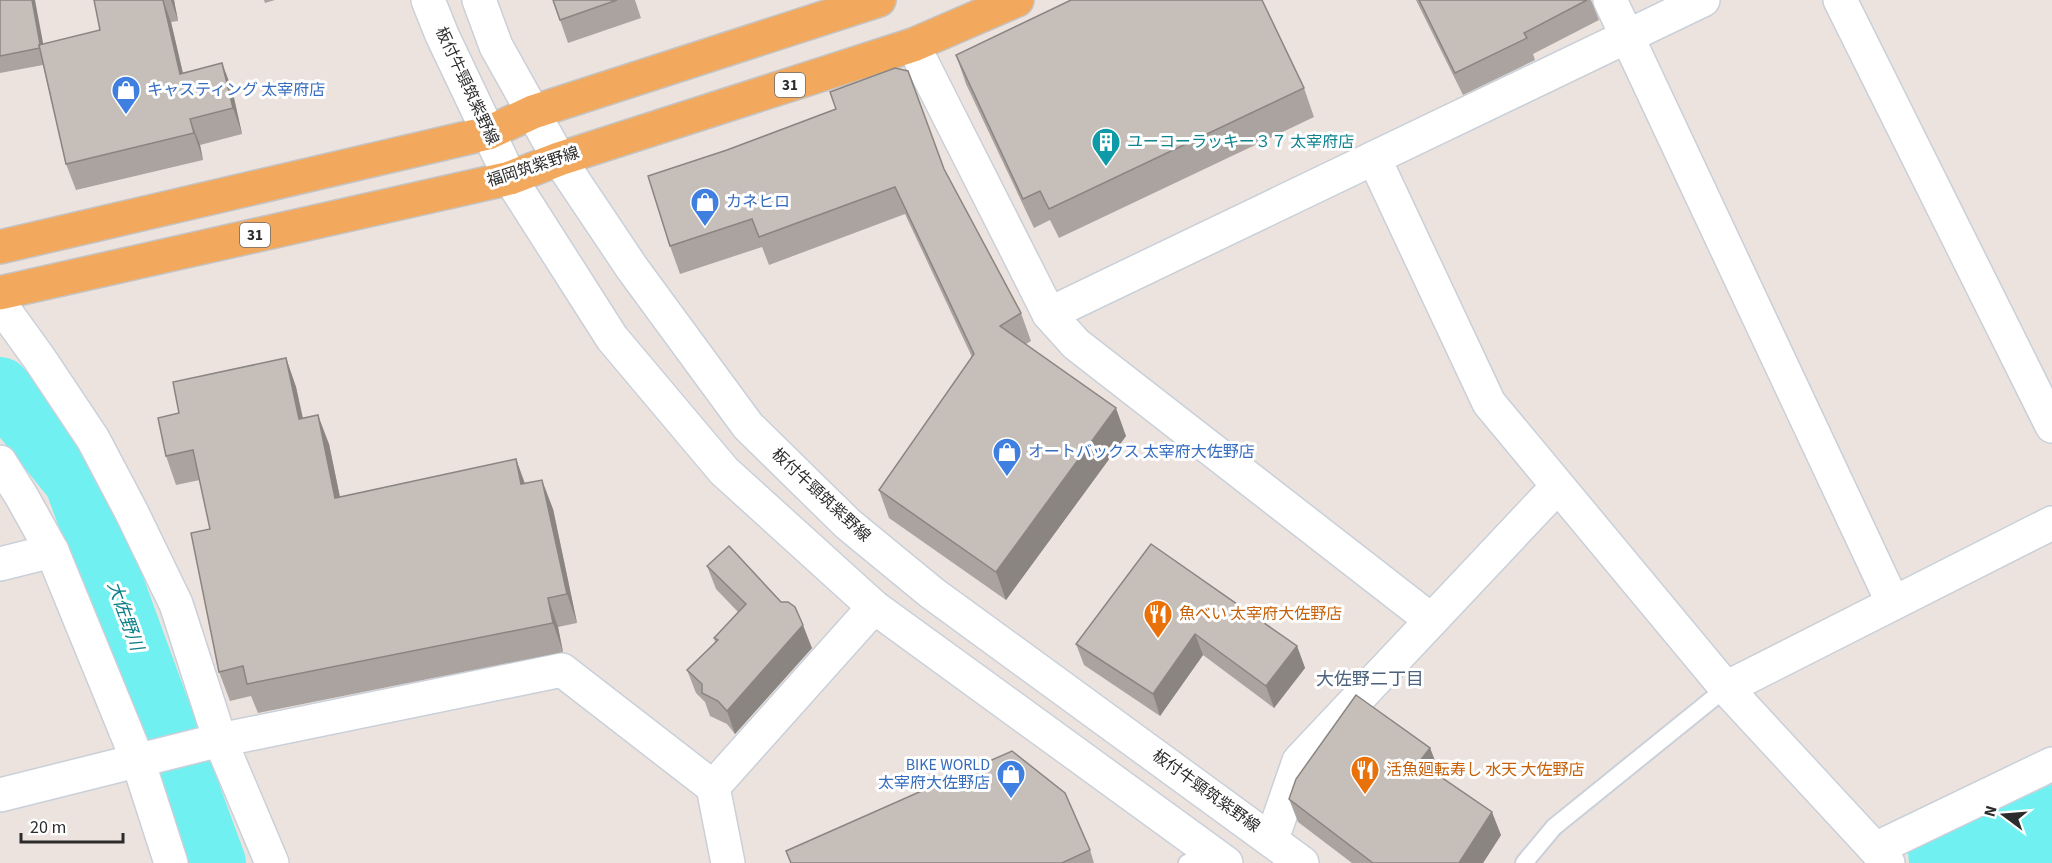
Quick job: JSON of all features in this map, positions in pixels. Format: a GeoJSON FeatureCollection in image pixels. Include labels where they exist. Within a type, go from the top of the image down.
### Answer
{"type":"FeatureCollection","features":[{"type":"Feature","properties":{"kind":"main road"},"geometry":{"type":"LineString","coordinates":[[0,248],[488,133],[533,112],[879,0]]}},
{"type":"Feature","properties":{"kind":"main road","name":"福岡筑紫野線"},"geometry":{"type":"LineString","coordinates":[[0,293],[510,178],[559,159],[913,45],[1017,0]]}},
{"type":"Feature","properties":{"kind":"street","name":"板付牛頸筑紫野線"},"geometry":{"type":"LineString","coordinates":[[428,0],[442,35],[510,178],[612,338],[724,471],[874,607],[1208,859]]}},
{"type":"Feature","properties":{"kind":"street","name":"板付牛頸筑紫野線"},"geometry":{"type":"LineString","coordinates":[[479,0],[496,46],[559,159],[632,268],[748,426],[848,524],[932,593],[1271,851],[1302,863]]}},
{"type":"Feature","properties":{"kind":"street"},"geometry":{"type":"LineString","coordinates":[[1610,0],[1893,603]]}},
{"type":"Feature","properties":{"kind":"street"},"geometry":{"type":"LineString","coordinates":[[1049,314],[1703,0]]}},
{"type":"Feature","properties":{"kind":"street"},"geometry":{"type":"LineString","coordinates":[[1840,0],[2052,426]]}},
{"type":"Feature","properties":{"kind":"street"},"geometry":{"type":"LineString","coordinates":[[913,45],[1049,314],[1076,344],[1431,620]]}},
{"type":"Feature","properties":{"kind":"street"},"geometry":{"type":"LineString","coordinates":[[1374,158],[1489,404],[1726,688],[1881,856],[2052,764]]}},
{"type":"Feature","properties":{"kind":"street"},"geometry":{"type":"LineString","coordinates":[[0,304],[93,439],[132,513],[176,604],[220,740],[272,863]]}},
{"type":"Feature","properties":{"kind":"street"},"geometry":{"type":"LineString","coordinates":[[0,462],[52,551],[138,761],[171,863]]}},
{"type":"Feature","properties":{"kind":"street"},"geometry":{"type":"LineString","coordinates":[[1271,851],[1299,761],[1557,487]]}},
{"type":"Feature","properties":{"kind":"street"},"geometry":{"type":"LineString","coordinates":[[1726,688],[2052,523]]}},
{"type":"Feature","properties":{"kind":"street"},"geometry":{"type":"LineString","coordinates":[[0,564],[52,551]]}},
{"type":"Feature","properties":{"kind":"street"},"geometry":{"type":"LineString","coordinates":[[713,786],[874,607]]}},
{"type":"Feature","properties":{"kind":"street"},"geometry":{"type":"LineString","coordinates":[[0,795],[220,740],[562,670],[713,786],[728,863]]}},
{"type":"Feature","properties":{"kind":"lane"},"geometry":{"type":"LineString","coordinates":[[1524,863],[1554,826],[1726,688]]}},
{"type":"Feature","properties":{"kind":"water"},"geometry":{"type":"Polygon","coordinates":[[[2052,784],[2052,863],[1909,863],[1908,852],[2052,784]]]}},
{"type":"Feature","properties":{"kind":"building"},"geometry":{"type":"Polygon","coordinates":[[[0,0],[32,0],[40,48],[0,56],[0,0]]]}},
{"type":"Feature","properties":{"kind":"building","name":"キャスティング 太宰府店"},"geometry":{"type":"Polygon","coordinates":[[[94,0],[163,0],[180,74],[222,63],[233,108],[190,119],[194,133],[66,164],[39,45],[100,30],[94,0]]]}},
{"type":"Feature","properties":{"kind":"building"},"geometry":{"type":"Polygon","coordinates":[[[553,0],[617,0],[560,20],[553,0]]]}},
{"type":"Feature","properties":{"kind":"building","name":"ユーコーラッキー３７ 太宰府店"},"geometry":{"type":"Polygon","coordinates":[[[1071,0],[1262,0],[1304,88],[1049,209],[1040,191],[1023,199],[956,55],[1071,0]]]}},
{"type":"Feature","properties":{"kind":"building"},"geometry":{"type":"Polygon","coordinates":[[[1419,0],[1587,0],[1524,33],[1527,38],[1455,73],[1419,0]]]}},
{"type":"Feature","properties":{"kind":"building"},"geometry":{"type":"Polygon","coordinates":[[[895,68],[908,71],[944,169],[1021,313],[1000,326],[1116,408],[996,572],[879,490],[974,354],[895,187],[759,237],[752,219],[670,246],[648,176],[727,150],[836,109],[830,92],[895,68]]]}},
{"type":"Feature","properties":{"kind":"building"},"geometry":{"type":"Polygon","coordinates":[[[286,358],[299,419],[318,415],[335,498],[516,459],[521,484],[542,480],[567,594],[548,598],[553,623],[247,684],[243,666],[219,672],[191,533],[210,529],[193,450],[166,456],[158,418],[179,413],[173,382],[286,358]]]}},
{"type":"Feature","properties":{"kind":"building"},"geometry":{"type":"Polygon","coordinates":[[[1151,544],[1297,646],[1266,686],[1195,634],[1153,694],[1076,644],[1151,544]]]}},
{"type":"Feature","properties":{"kind":"building"},"geometry":{"type":"Polygon","coordinates":[[[729,546],[781,602],[788,602],[795,607],[803,625],[727,711],[718,701],[702,693],[702,684],[687,670],[718,640],[714,638],[746,604],[707,566],[729,546]]]}},
{"type":"Feature","properties":{"kind":"building"},"geometry":{"type":"Polygon","coordinates":[[[1356,695],[1430,748],[1419,762],[1492,812],[1459,863],[1373,863],[1289,799],[1296,779],[1356,695]]]}},
{"type":"Feature","properties":{"kind":"building"},"geometry":{"type":"Polygon","coordinates":[[[1012,751],[1065,793],[1090,850],[1062,863],[791,863],[786,851],[1012,751]]]}},
{"type":"Feature","properties":{"kind":"waterway","name":"大佐野川"},"geometry":{"type":"LineString","coordinates":[[0,388],[75,481],[215,863]]}},
{"type":"Feature","properties":{"kind":"place","name":"キャスティング 太宰府店"},"geometry":{"type":"Point","coordinates":[126,116]}},
{"type":"Feature","properties":{"kind":"place","name":"ユーコーラッキー３７ 太宰府店"},"geometry":{"type":"Point","coordinates":[1106,168]}},
{"type":"Feature","properties":{"kind":"place","name":"カネヒロ"},"geometry":{"type":"Point","coordinates":[705,228]}},
{"type":"Feature","properties":{"kind":"place","name":"オートバックス 太宰府大佐野店"},"geometry":{"type":"Point","coordinates":[1007,478]}},
{"type":"Feature","properties":{"kind":"place","name":"魚べい 太宰府大佐野店"},"geometry":{"type":"Point","coordinates":[1158,640]}},
{"type":"Feature","properties":{"kind":"place","name":"活魚廻転寿し 水天 大佐野店"},"geometry":{"type":"Point","coordinates":[1365,796]}},
{"type":"Feature","properties":{"kind":"place","name":"BIKE WORLD 太宰府大佐野店"},"geometry":{"type":"Point","coordinates":[1011,800]}},
{"type":"Feature","properties":{"kind":"district","name":"大佐野二丁目"},"geometry":{"type":"Point","coordinates":[1370,679]}}]}
